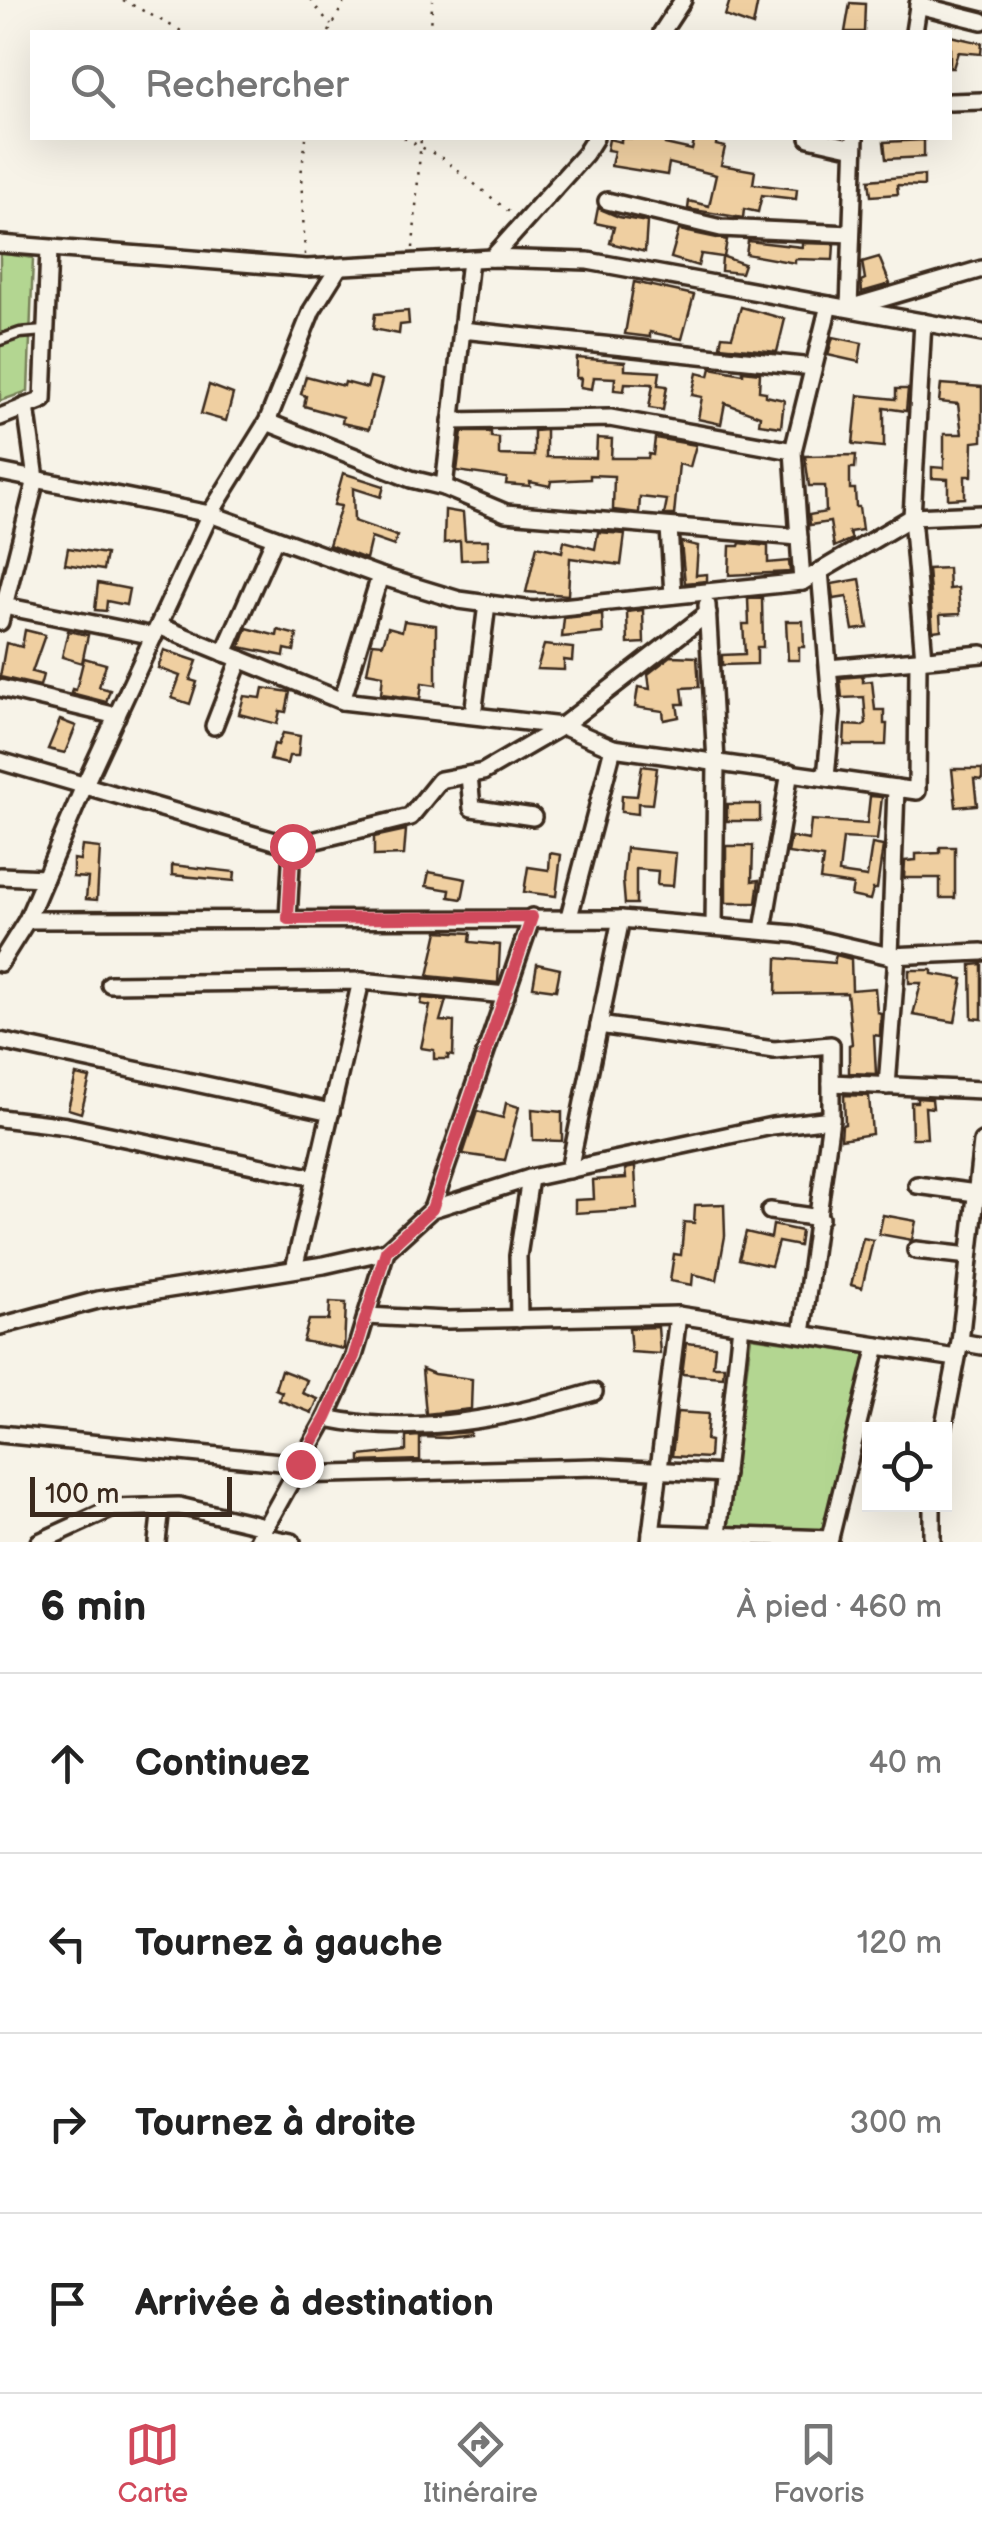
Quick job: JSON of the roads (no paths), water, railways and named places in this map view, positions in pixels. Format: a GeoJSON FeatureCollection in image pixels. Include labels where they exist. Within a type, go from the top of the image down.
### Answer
{"type":"FeatureCollection","features":[{"type":"Feature","properties":{"kind":"street"},"geometry":{"type":"LineString","coordinates":[[663,30],[683,0]]}},
{"type":"Feature","properties":{"kind":"street"},"geometry":{"type":"LineString","coordinates":[[914,30],[919,3],[982,21]]}},
{"type":"Feature","properties":{"kind":"street"},"geometry":{"type":"LineString","coordinates":[[952,102],[982,101]]}},
{"type":"Feature","properties":{"kind":"street"},"geometry":{"type":"LineString","coordinates":[[492,258],[594,140]]}},
{"type":"Feature","properties":{"kind":"street"},"geometry":{"type":"LineString","coordinates":[[826,140],[854,143],[848,308]]}},
{"type":"Feature","properties":{"kind":"street"},"geometry":{"type":"LineString","coordinates":[[607,201],[721,228],[851,234]]}},
{"type":"Feature","properties":{"kind":"street"},"geometry":{"type":"LineString","coordinates":[[0,244],[307,268],[492,258],[588,262],[982,332]]}},
{"type":"Feature","properties":{"kind":"street"},"geometry":{"type":"LineString","coordinates":[[0,417],[43,400],[49,250]]}},
{"type":"Feature","properties":{"kind":"street"},"geometry":{"type":"LineString","coordinates":[[444,487],[470,260]]}},
{"type":"Feature","properties":{"kind":"street"},"geometry":{"type":"LineString","coordinates":[[0,963],[27,920],[85,784],[210,514],[266,422],[312,310],[339,267]]}},
{"type":"Feature","properties":{"kind":"street"},"geometry":{"type":"LineString","coordinates":[[848,308],[982,268]]}},
{"type":"Feature","properties":{"kind":"street"},"geometry":{"type":"LineString","coordinates":[[802,582],[793,451],[829,305]]}},
{"type":"Feature","properties":{"kind":"street"},"geometry":{"type":"LineString","coordinates":[[26,406],[36,479],[8,560],[2,614],[156,631],[224,652],[342,701],[562,726],[613,748],[917,791],[921,659],[912,517],[923,322]]}},
{"type":"Feature","properties":{"kind":"street"},"geometry":{"type":"LineString","coordinates":[[462,330],[813,367]]}},
{"type":"Feature","properties":{"kind":"street"},"geometry":{"type":"LineString","coordinates":[[451,421],[610,418],[793,451]]}},
{"type":"Feature","properties":{"kind":"street"},"geometry":{"type":"LineString","coordinates":[[266,422],[411,479],[444,487],[506,514],[799,537]]}},
{"type":"Feature","properties":{"kind":"street"},"geometry":{"type":"LineString","coordinates":[[0,472],[210,514],[380,576],[459,600],[533,610],[802,582],[912,517],[982,514]]}},
{"type":"Feature","properties":{"kind":"street"},"geometry":{"type":"LineString","coordinates":[[669,526],[673,595]]}},
{"type":"Feature","properties":{"kind":"street"},"geometry":{"type":"LineString","coordinates":[[224,652],[275,538]]}},
{"type":"Feature","properties":{"kind":"street"},"geometry":{"type":"LineString","coordinates":[[820,571],[832,713],[826,777]]}},
{"type":"Feature","properties":{"kind":"street"},"geometry":{"type":"LineString","coordinates":[[342,701],[380,576]]}},
{"type":"Feature","properties":{"kind":"street"},"geometry":{"type":"LineString","coordinates":[[706,592],[716,762],[714,926]]}},
{"type":"Feature","properties":{"kind":"street"},"geometry":{"type":"LineString","coordinates":[[474,716],[487,604]]}},
{"type":"Feature","properties":{"kind":"street"},"geometry":{"type":"LineString","coordinates":[[0,761],[292,846],[410,817],[440,780],[483,772],[562,726],[708,613]]}},
{"type":"Feature","properties":{"kind":"street"},"geometry":{"type":"LineString","coordinates":[[828,668],[982,654]]}},
{"type":"Feature","properties":{"kind":"street"},"geometry":{"type":"LineString","coordinates":[[214,726],[240,659]]}},
{"type":"Feature","properties":{"kind":"street"},"geometry":{"type":"LineString","coordinates":[[0,688],[117,716]]}},
{"type":"Feature","properties":{"kind":"street"},"geometry":{"type":"LineString","coordinates":[[569,917],[613,748]]}},
{"type":"Feature","properties":{"kind":"street"},"geometry":{"type":"LineString","coordinates":[[763,930],[790,772]]}},
{"type":"Feature","properties":{"kind":"street"},"geometry":{"type":"LineString","coordinates":[[470,774],[472,808],[533,817]]}},
{"type":"Feature","properties":{"kind":"street"},"geometry":{"type":"LineString","coordinates":[[887,1086],[896,788]]}},
{"type":"Feature","properties":{"kind":"street"},"geometry":{"type":"LineString","coordinates":[[288,919],[292,846]]}},
{"type":"Feature","properties":{"kind":"street"},"geometry":{"type":"LineString","coordinates":[[0,876],[45,878]]}},
{"type":"Feature","properties":{"kind":"street"},"geometry":{"type":"LineString","coordinates":[[432,1209],[532,917]]}},
{"type":"Feature","properties":{"kind":"street"},"geometry":{"type":"LineString","coordinates":[[569,1170],[621,918]]}},
{"type":"Feature","properties":{"kind":"street"},"geometry":{"type":"LineString","coordinates":[[27,920],[621,918],[794,934],[893,956],[982,952]]}},
{"type":"Feature","properties":{"kind":"street"},"geometry":{"type":"LineString","coordinates":[[110,984],[361,982],[506,995]]}},
{"type":"Feature","properties":{"kind":"street"},"geometry":{"type":"LineString","coordinates":[[294,1270],[361,982]]}},
{"type":"Feature","properties":{"kind":"street"},"geometry":{"type":"LineString","coordinates":[[599,1024],[774,1050],[831,1046],[831,1119],[802,1334]]}},
{"type":"Feature","properties":{"kind":"street"},"geometry":{"type":"LineString","coordinates":[[0,1041],[331,1112]]}},
{"type":"Feature","properties":{"kind":"street"},"geometry":{"type":"LineString","coordinates":[[831,1084],[982,1090]]}},
{"type":"Feature","properties":{"kind":"street"},"geometry":{"type":"LineString","coordinates":[[0,1118],[67,1126],[316,1178]]}},
{"type":"Feature","properties":{"kind":"street"},"geometry":{"type":"LineString","coordinates":[[260,1535],[326,1418],[354,1356],[386,1251],[432,1209],[530,1178],[772,1126],[831,1119]]}},
{"type":"Feature","properties":{"kind":"street"},"geometry":{"type":"LineString","coordinates":[[944,1422],[958,1350],[982,1142]]}},
{"type":"Feature","properties":{"kind":"street"},"geometry":{"type":"LineString","coordinates":[[520,1319],[518,1256],[530,1178]]}},
{"type":"Feature","properties":{"kind":"street"},"geometry":{"type":"LineString","coordinates":[[918,1185],[976,1193]]}},
{"type":"Feature","properties":{"kind":"street"},"geometry":{"type":"LineString","coordinates":[[770,1211],[820,1218]]}},
{"type":"Feature","properties":{"kind":"street"},"geometry":{"type":"LineString","coordinates":[[916,1250],[970,1256]]}},
{"type":"Feature","properties":{"kind":"street"},"geometry":{"type":"LineString","coordinates":[[0,1326],[98,1300],[294,1270],[386,1251]]}},
{"type":"Feature","properties":{"kind":"street"},"geometry":{"type":"LineString","coordinates":[[678,1315],[651,1537],[718,1535],[830,1541],[877,1346]]}},
{"type":"Feature","properties":{"kind":"street"},"geometry":{"type":"LineString","coordinates":[[366,1316],[446,1320],[678,1315],[877,1346],[958,1350],[982,1346]]}},
{"type":"Feature","properties":{"kind":"street"},"geometry":{"type":"LineString","coordinates":[[718,1535],[741,1324]]}},
{"type":"Feature","properties":{"kind":"street"},"geometry":{"type":"LineString","coordinates":[[326,1418],[366,1426],[447,1423],[524,1412],[594,1392]]}},
{"type":"Feature","properties":{"kind":"street"},"geometry":{"type":"LineString","coordinates":[[0,1434],[297,1469],[595,1467],[725,1474]]}},
{"type":"Feature","properties":{"kind":"street"},"geometry":{"type":"LineString","coordinates":[[156,1542],[161,1506]]}},
{"type":"Feature","properties":{"kind":"street"},"geometry":{"type":"LineString","coordinates":[[39,1542],[113,1508],[179,1506],[260,1535],[292,1542]]}},
{"type":"Feature","properties":{"kind":"street"},"geometry":{"type":"LineString","coordinates":[[932,1512],[932,1542]]}},
{"type":"Feature","properties":{"kind":"lane"},"geometry":{"type":"LineString","coordinates":[[0,340],[20,333],[46,331]]}}]}
